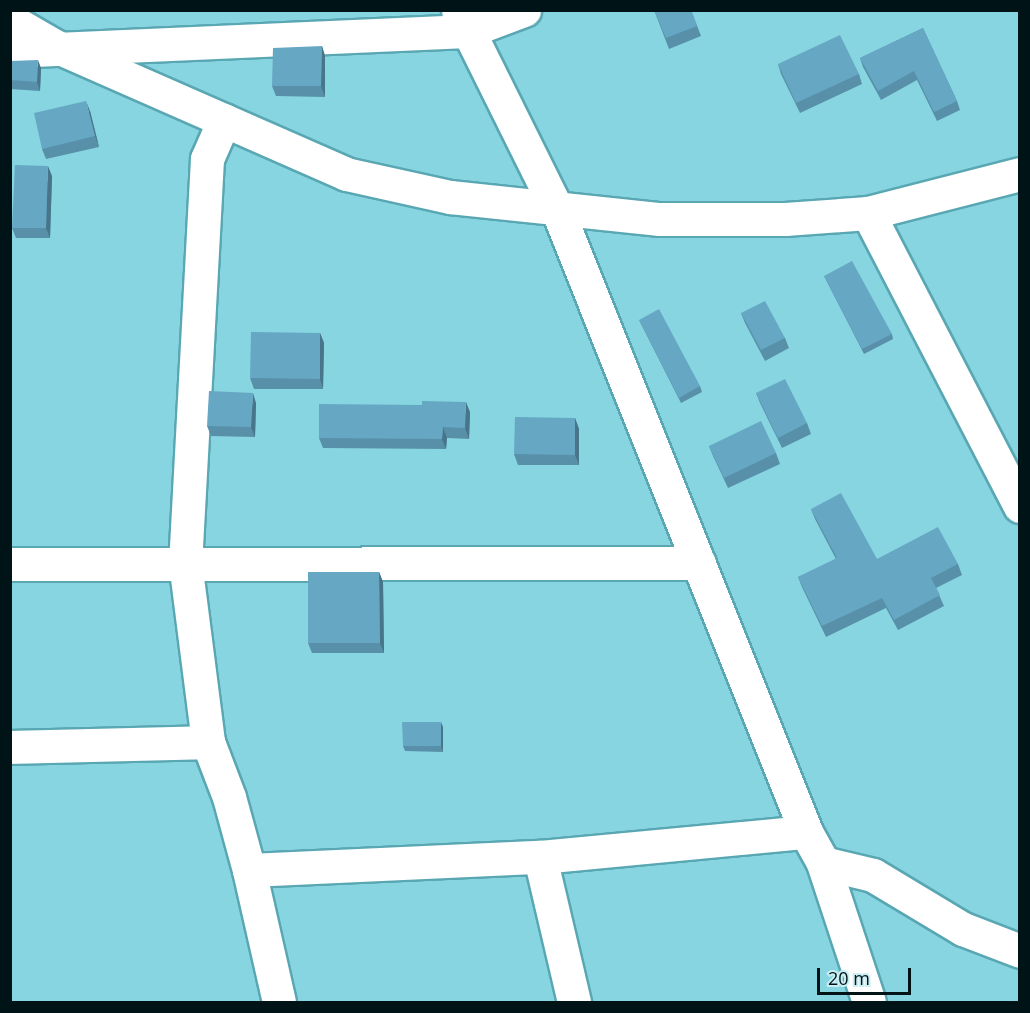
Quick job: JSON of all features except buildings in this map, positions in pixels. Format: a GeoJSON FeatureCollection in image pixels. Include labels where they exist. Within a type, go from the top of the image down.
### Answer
{"type":"FeatureCollection","features":[{"type":"Feature","properties":{"kind":"street"},"geometry":{"type":"LineString","coordinates":[[10,51],[55,46],[463,21],[525,10]]}},
{"type":"Feature","properties":{"kind":"street"},"geometry":{"type":"LineString","coordinates":[[10,20],[55,46],[346,174],[450,197],[660,219],[785,219],[868,213],[1020,174]]}},
{"type":"Feature","properties":{"kind":"street"},"geometry":{"type":"LineString","coordinates":[[463,21],[557,209],[806,831],[824,863],[869,1002]]}},
{"type":"Feature","properties":{"kind":"street"},"geometry":{"type":"LineString","coordinates":[[224,120],[207,159],[185,562],[208,742],[229,797],[249,870],[279,1002]]}},
{"type":"Feature","properties":{"kind":"street"},"geometry":{"type":"LineString","coordinates":[[868,213],[1007,450],[1020,506]]}},
{"type":"Feature","properties":{"kind":"street"},"geometry":{"type":"LineString","coordinates":[[10,564],[699,563]]}},
{"type":"Feature","properties":{"kind":"street"},"geometry":{"type":"LineString","coordinates":[[10,747],[208,742]]}},
{"type":"Feature","properties":{"kind":"street"},"geometry":{"type":"LineString","coordinates":[[249,870],[540,857],[806,831]]}},
{"type":"Feature","properties":{"kind":"street"},"geometry":{"type":"LineString","coordinates":[[540,857],[574,1002]]}},
{"type":"Feature","properties":{"kind":"street"},"geometry":{"type":"LineString","coordinates":[[824,863],[873,875],[963,930],[1020,951]]}}]}
